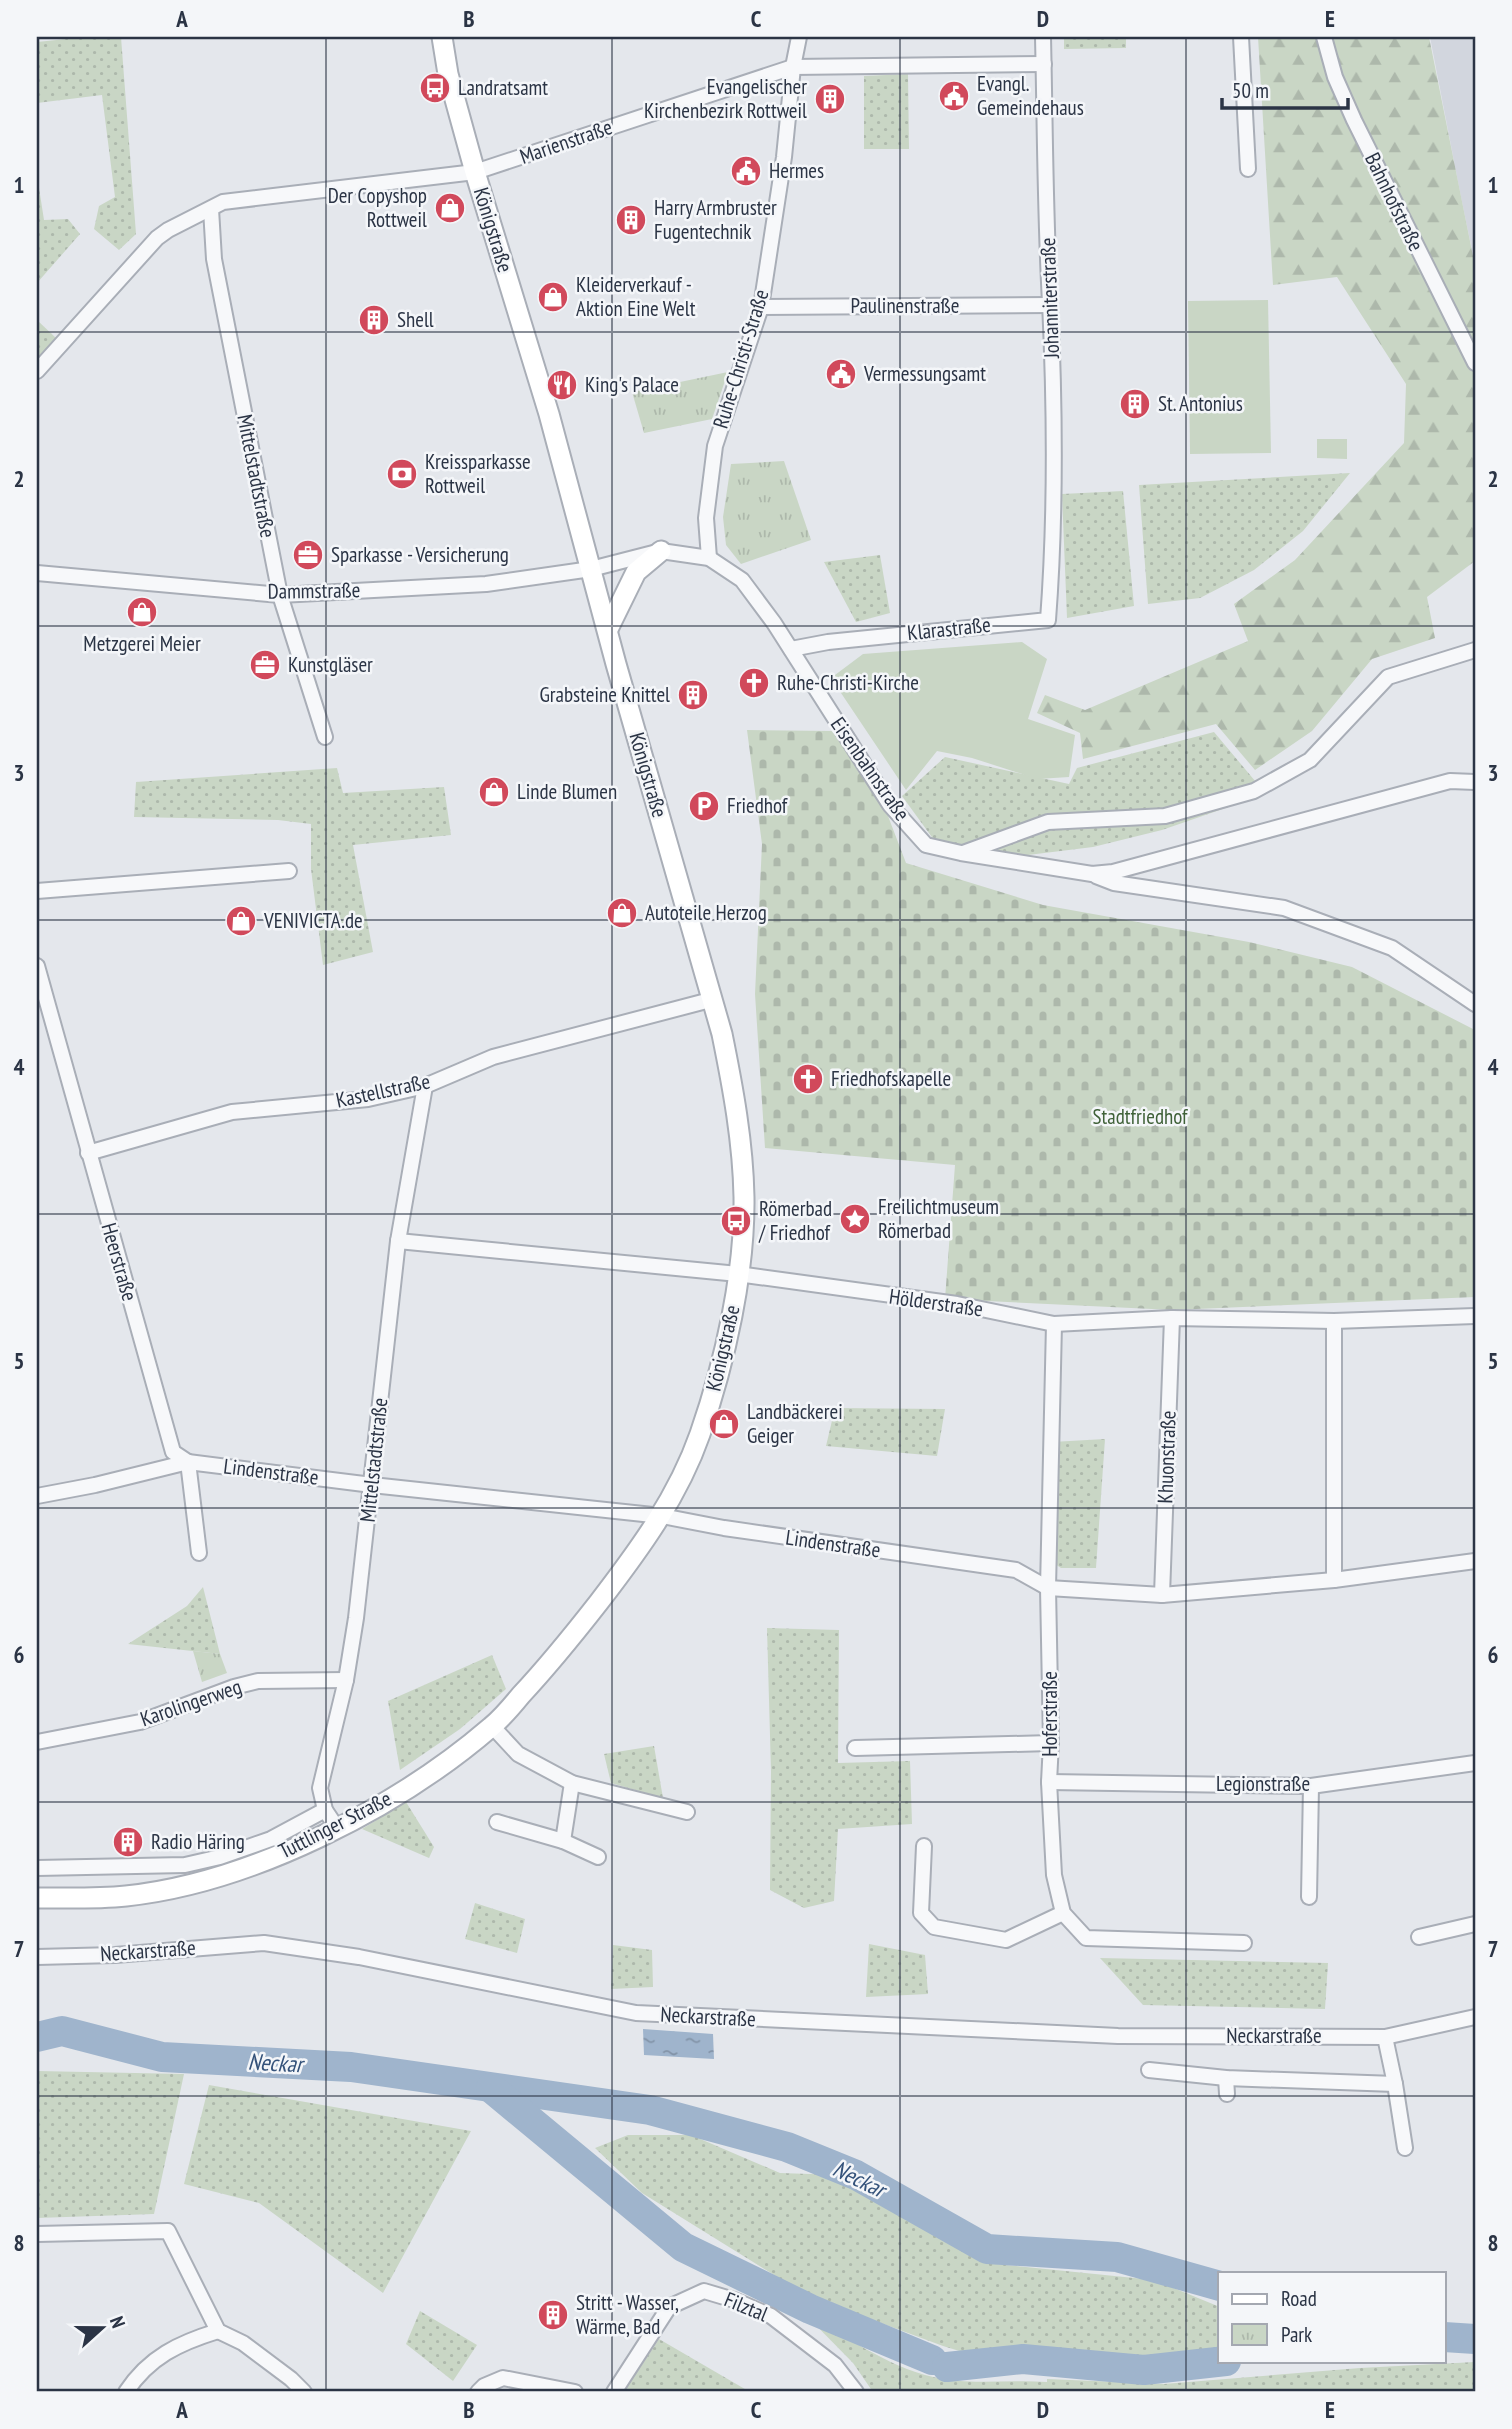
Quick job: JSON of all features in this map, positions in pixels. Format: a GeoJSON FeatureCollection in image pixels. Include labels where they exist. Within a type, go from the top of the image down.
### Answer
{"type":"FeatureCollection","features":[{"type":"Feature","properties":{"kind":"street","name":"Königstraße"},"geometry":{"type":"LineString","coordinates":[[442,37],[448,74],[475,172],[549,414],[616,664],[714,999],[734,1091],[744,1197],[738,1275],[728,1334],[699,1437],[662,1516]]}},
{"type":"Feature","properties":{"kind":"street","name":"Ruhe-Christi-Straße"},"geometry":{"type":"LineString","coordinates":[[709,558],[706,518],[715,446],[761,307],[799,37]]}},
{"type":"Feature","properties":{"kind":"street","name":"Johanniterstraße"},"geometry":{"type":"LineString","coordinates":[[1043,37],[1052,321],[1053,560]]}},
{"type":"Feature","properties":{"kind":"street"},"geometry":{"type":"LineString","coordinates":[[1241,37],[1248,169]]}},
{"type":"Feature","properties":{"kind":"street","name":"Bahnhofstraße"},"geometry":{"type":"LineString","coordinates":[[1324,37],[1335,76],[1354,120],[1475,363]]}},
{"type":"Feature","properties":{"kind":"street","name":"Marienstraße"},"geometry":{"type":"LineString","coordinates":[[37,371],[157,238],[223,202],[475,172],[793,66],[1044,64]]}},
{"type":"Feature","properties":{"kind":"street","name":"Mittelstadtstraße"},"geometry":{"type":"LineString","coordinates":[[211,209],[214,259],[280,595],[325,737]]}},
{"type":"Feature","properties":{"kind":"street","name":"Paulinenstraße"},"geometry":{"type":"LineString","coordinates":[[761,307],[1050,305]]}},
{"type":"Feature","properties":{"kind":"street"},"geometry":{"type":"LineString","coordinates":[[608,629],[636,572],[661,551]]}},
{"type":"Feature","properties":{"kind":"street","name":"Eisenbahnstraße"},"geometry":{"type":"LineString","coordinates":[[591,569],[661,551],[709,558],[742,580],[791,649],[890,804],[926,845],[1092,874],[1112,873],[1450,781],[1475,782]]}},
{"type":"Feature","properties":{"kind":"street","name":"Klarastraße"},"geometry":{"type":"LineString","coordinates":[[791,649],[828,642],[1048,621],[1053,560]]}},
{"type":"Feature","properties":{"kind":"street","name":"Dammstraße"},"geometry":{"type":"LineString","coordinates":[[37,573],[280,595],[486,584],[591,569]]}},
{"type":"Feature","properties":{"kind":"street"},"geometry":{"type":"LineString","coordinates":[[961,853],[1048,822],[1165,816],[1254,791],[1310,760],[1388,677],[1475,650]]}},
{"type":"Feature","properties":{"kind":"street"},"geometry":{"type":"LineString","coordinates":[[37,891],[289,871]]}},
{"type":"Feature","properties":{"kind":"street","name":"Eisenbahnstraße"},"geometry":{"type":"LineString","coordinates":[[1092,874],[1114,883],[1283,908],[1392,948],[1475,1004]]}},
{"type":"Feature","properties":{"kind":"street","name":"Heerstraße"},"geometry":{"type":"LineString","coordinates":[[37,966],[41,995],[173,1452],[188,1462],[200,1553]]}},
{"type":"Feature","properties":{"kind":"street","name":"Kastellstraße"},"geometry":{"type":"LineString","coordinates":[[88,1153],[232,1112],[368,1099],[425,1086],[494,1057],[714,999]]}},
{"type":"Feature","properties":{"kind":"street","name":"Mittelstadtstraße"},"geometry":{"type":"LineString","coordinates":[[325,1810],[320,1788],[346,1680],[372,1485],[398,1241],[425,1086]]}},
{"type":"Feature","properties":{"kind":"street","name":"Hölderstraße"},"geometry":{"type":"LineString","coordinates":[[398,1241],[738,1275],[957,1304],[1054,1324],[1172,1318],[1334,1321],[1475,1316]]}},
{"type":"Feature","properties":{"kind":"street","name":"Khuonstraße"},"geometry":{"type":"LineString","coordinates":[[1162,1595],[1172,1318]]}},
{"type":"Feature","properties":{"kind":"street"},"geometry":{"type":"LineString","coordinates":[[1334,1321],[1334,1580]]}},
{"type":"Feature","properties":{"kind":"street","name":"Hoferstraße"},"geometry":{"type":"LineString","coordinates":[[1054,1324],[1048,1588],[1051,1743],[1049,1782],[1054,1875],[1063,1913]]}},
{"type":"Feature","properties":{"kind":"street"},"geometry":{"type":"LineString","coordinates":[[37,1496],[188,1462]]}},
{"type":"Feature","properties":{"kind":"street","name":"Lindenstraße"},"geometry":{"type":"LineString","coordinates":[[188,1462],[662,1516],[724,1528],[1016,1570],[1048,1588],[1162,1595],[1334,1580],[1475,1561]]}},
{"type":"Feature","properties":{"kind":"street","name":"Tuttlinger Straße"},"geometry":{"type":"LineString","coordinates":[[37,1898],[126,1896],[200,1882],[258,1862],[337,1828],[398,1793],[492,1727],[561,1652],[662,1516]]}},
{"type":"Feature","properties":{"kind":"street","name":"Karolingerweg"},"geometry":{"type":"LineString","coordinates":[[37,1742],[140,1722],[234,1687],[258,1681],[346,1680]]}},
{"type":"Feature","properties":{"kind":"street"},"geometry":{"type":"LineString","coordinates":[[492,1727],[518,1754],[572,1783],[687,1812]]}},
{"type":"Feature","properties":{"kind":"street"},"geometry":{"type":"LineString","coordinates":[[855,1748],[1051,1743]]}},
{"type":"Feature","properties":{"kind":"street","name":"Legionstraße"},"geometry":{"type":"LineString","coordinates":[[1049,1782],[1311,1786],[1475,1763]]}},
{"type":"Feature","properties":{"kind":"street"},"geometry":{"type":"LineString","coordinates":[[563,1841],[572,1783]]}},
{"type":"Feature","properties":{"kind":"street"},"geometry":{"type":"LineString","coordinates":[[1309,1897],[1311,1786]]}},
{"type":"Feature","properties":{"kind":"street"},"geometry":{"type":"LineString","coordinates":[[37,1868],[184,1865],[220,1857],[271,1839],[325,1810],[337,1828]]}},
{"type":"Feature","properties":{"kind":"street"},"geometry":{"type":"LineString","coordinates":[[497,1822],[563,1841],[598,1857]]}},
{"type":"Feature","properties":{"kind":"street"},"geometry":{"type":"LineString","coordinates":[[924,1846],[921,1913],[934,1927],[1006,1940],[1063,1913],[1086,1938],[1244,1944]]}},
{"type":"Feature","properties":{"kind":"street"},"geometry":{"type":"LineString","coordinates":[[1419,1937],[1475,1924]]}},
{"type":"Feature","properties":{"kind":"street","name":"Neckarstraße"},"geometry":{"type":"LineString","coordinates":[[37,1957],[115,1955],[264,1943],[359,1957],[636,2013],[1118,2036],[1385,2037],[1475,2017]]}},
{"type":"Feature","properties":{"kind":"street"},"geometry":{"type":"LineString","coordinates":[[1385,2037],[1405,2148]]}},
{"type":"Feature","properties":{"kind":"street","name":"Neckarstraße"},"geometry":{"type":"LineString","coordinates":[[1149,2070],[1226,2078],[1395,2084]]}},
{"type":"Feature","properties":{"kind":"street","name":"Neckarstraße"},"geometry":{"type":"LineString","coordinates":[[1226,2078],[1227,2094]]}},
{"type":"Feature","properties":{"kind":"street"},"geometry":{"type":"LineString","coordinates":[[37,2234],[168,2231],[218,2331],[243,2343],[304,2392]]}},
{"type":"Feature","properties":{"kind":"street","name":"Filztal"},"geometry":{"type":"LineString","coordinates":[[614,2392],[669,2307],[704,2291],[771,2316],[835,2365],[856,2392]]}},
{"type":"Feature","properties":{"kind":"street"},"geometry":{"type":"LineString","coordinates":[[126,2392],[150,2362],[178,2346],[218,2331]]}},
{"type":"Feature","properties":{"kind":"street"},"geometry":{"type":"LineString","coordinates":[[478,2392],[484,2386],[503,2378],[575,2392]]}},
{"type":"Feature","properties":{"kind":"shaded area"},"geometry":{"type":"Polygon","coordinates":[[[1430,37],[1475,37],[1475,265],[1459,187],[1430,37]]]}},
{"type":"Feature","properties":{"kind":"green space"},"geometry":{"type":"Polygon","coordinates":[[[67,37],[121,37],[136,234],[119,250],[94,229],[99,206],[115,197],[102,95],[37,103],[37,42],[67,37]]]}},
{"type":"Feature","properties":{"kind":"green space"},"geometry":{"type":"Polygon","coordinates":[[[1064,37],[1126,37],[1126,48],[1064,49],[1064,37]]]}},
{"type":"Feature","properties":{"kind":"green space"},"geometry":{"type":"Polygon","coordinates":[[[1258,37],[1429,37],[1475,266],[1475,561],[1427,597],[1435,638],[1372,659],[1312,731],[1255,770],[1216,724],[1083,759],[1080,733],[1037,713],[1045,695],[1085,710],[1248,641],[1234,604],[1295,560],[1404,443],[1406,384],[1337,277],[1273,285],[1258,37]]]}},
{"type":"Feature","properties":{"kind":"green space"},"geometry":{"type":"Polygon","coordinates":[[[908,74],[909,149],[864,149],[864,76],[908,74]]]}},
{"type":"Feature","properties":{"kind":"green space"},"geometry":{"type":"Polygon","coordinates":[[[37,175],[44,220],[68,219],[80,234],[37,283],[37,175]]]}},
{"type":"Feature","properties":{"kind":"green space"},"geometry":{"type":"Polygon","coordinates":[[[1268,300],[1271,453],[1190,454],[1188,301],[1268,300]]]}},
{"type":"Feature","properties":{"kind":"green space"},"geometry":{"type":"Polygon","coordinates":[[[37,320],[57,339],[37,359],[37,320]]]}},
{"type":"Feature","properties":{"kind":"green space"},"geometry":{"type":"Polygon","coordinates":[[[728,372],[712,419],[644,433],[632,392],[728,372]]]}},
{"type":"Feature","properties":{"kind":"green space"},"geometry":{"type":"Polygon","coordinates":[[[1317,439],[1347,439],[1347,459],[1317,458],[1317,439]]]}},
{"type":"Feature","properties":{"kind":"green space"},"geometry":{"type":"Polygon","coordinates":[[[784,461],[811,540],[741,564],[726,545],[723,517],[731,464],[784,461]]]}},
{"type":"Feature","properties":{"kind":"green space"},"geometry":{"type":"Polygon","coordinates":[[[1350,473],[1303,531],[1254,570],[1200,598],[1148,604],[1139,485],[1350,473]]]}},
{"type":"Feature","properties":{"kind":"green space"},"geometry":{"type":"Polygon","coordinates":[[[1123,491],[1134,606],[1067,618],[1062,494],[1123,491]]]}},
{"type":"Feature","properties":{"kind":"green space"},"geometry":{"type":"Polygon","coordinates":[[[880,555],[890,613],[856,622],[824,562],[880,555]]]}},
{"type":"Feature","properties":{"kind":"green space"},"geometry":{"type":"Polygon","coordinates":[[[1022,642],[1047,659],[1028,719],[1075,735],[1069,777],[1038,779],[972,758],[937,751],[906,790],[839,690],[835,675],[863,654],[1022,642]]]}},
{"type":"Feature","properties":{"kind":"green space","name":"Stadtfriedhof"},"geometry":{"type":"Polygon","coordinates":[[[747,730],[833,731],[888,816],[906,863],[1043,905],[1249,942],[1352,967],[1475,1030],[1475,1297],[1173,1310],[945,1299],[955,1165],[765,1148],[755,994],[762,844],[747,730]]]}},
{"type":"Feature","properties":{"kind":"green space"},"geometry":{"type":"Polygon","coordinates":[[[1214,732],[1266,794],[1162,830],[1093,847],[1020,856],[934,840],[902,796],[945,757],[1069,784],[1077,768],[1214,732]]]}},
{"type":"Feature","properties":{"kind":"green space"},"geometry":{"type":"Polygon","coordinates":[[[337,768],[343,793],[444,787],[451,835],[353,845],[373,952],[323,965],[311,869],[311,824],[278,820],[134,817],[136,782],[337,768]]]}},
{"type":"Feature","properties":{"kind":"green space"},"geometry":{"type":"Polygon","coordinates":[[[835,1408],[945,1409],[937,1456],[826,1446],[835,1408]]]}},
{"type":"Feature","properties":{"kind":"green space"},"geometry":{"type":"Polygon","coordinates":[[[1105,1439],[1096,1568],[1061,1568],[1052,1562],[1052,1442],[1105,1439]]]}},
{"type":"Feature","properties":{"kind":"green space"},"geometry":{"type":"Polygon","coordinates":[[[203,1587],[220,1654],[128,1644],[187,1606],[203,1587]]]}},
{"type":"Feature","properties":{"kind":"green space"},"geometry":{"type":"Polygon","coordinates":[[[767,1628],[839,1630],[838,1763],[910,1761],[912,1824],[838,1829],[834,1901],[804,1908],[770,1890],[771,1772],[767,1628]]]}},
{"type":"Feature","properties":{"kind":"green space"},"geometry":{"type":"Polygon","coordinates":[[[193,1651],[220,1654],[227,1673],[202,1682],[193,1651]]]}},
{"type":"Feature","properties":{"kind":"green space"},"geometry":{"type":"Polygon","coordinates":[[[492,1655],[506,1689],[460,1729],[400,1770],[388,1701],[492,1655]]]}},
{"type":"Feature","properties":{"kind":"green space"},"geometry":{"type":"Polygon","coordinates":[[[654,1746],[663,1798],[611,1783],[604,1754],[654,1746]]]}},
{"type":"Feature","properties":{"kind":"green space"},"geometry":{"type":"Polygon","coordinates":[[[406,1802],[434,1847],[429,1858],[362,1829],[406,1802]]]}},
{"type":"Feature","properties":{"kind":"green space"},"geometry":{"type":"Polygon","coordinates":[[[475,1903],[525,1919],[517,1953],[465,1939],[475,1903]]]}},
{"type":"Feature","properties":{"kind":"green space"},"geometry":{"type":"Polygon","coordinates":[[[869,1944],[925,1955],[928,1994],[866,1997],[869,1944]]]}},
{"type":"Feature","properties":{"kind":"green space"},"geometry":{"type":"Polygon","coordinates":[[[613,1945],[652,1950],[653,1987],[611,1989],[613,1945]]]}},
{"type":"Feature","properties":{"kind":"green space"},"geometry":{"type":"Polygon","coordinates":[[[1100,1958],[1328,1963],[1325,2009],[1143,2005],[1100,1958]]]}},
{"type":"Feature","properties":{"kind":"green space"},"geometry":{"type":"Polygon","coordinates":[[[37,2071],[184,2074],[154,2214],[37,2218],[37,2071]]]}},
{"type":"Feature","properties":{"kind":"green space"},"geometry":{"type":"Polygon","coordinates":[[[209,2085],[471,2131],[383,2293],[259,2203],[184,2184],[209,2085]]]}},
{"type":"Feature","properties":{"kind":"green space"},"geometry":{"type":"Polygon","coordinates":[[[628,2135],[691,2135],[780,2173],[839,2175],[997,2264],[1154,2280],[1218,2306],[1218,2350],[1161,2359],[1094,2354],[966,2353],[943,2346],[808,2296],[642,2193],[595,2148],[628,2135]]]}},
{"type":"Feature","properties":{"kind":"green space"},"geometry":{"type":"Polygon","coordinates":[[[420,2311],[477,2345],[453,2381],[406,2344],[420,2311]]]}},
{"type":"Feature","properties":{"kind":"green space"},"geometry":{"type":"Polygon","coordinates":[[[802,2311],[882,2358],[916,2372],[947,2380],[1047,2382],[1047,2379],[1164,2384],[1360,2368],[1475,2362],[1475,2392],[873,2392],[853,2363],[802,2311]]]}},
{"type":"Feature","properties":{"kind":"green space"},"geometry":{"type":"Polygon","coordinates":[[[659,2339],[750,2392],[624,2392],[659,2339]]]}},
{"type":"Feature","properties":{"kind":"water"},"geometry":{"type":"Polygon","coordinates":[[[643,2029],[713,2034],[714,2059],[644,2055],[643,2029]]]}},
{"type":"Feature","properties":{"kind":"waterway","name":"Neckar"},"geometry":{"type":"LineString","coordinates":[[37,2037],[62,2031],[162,2057],[351,2067],[650,2110],[787,2147],[856,2175],[987,2249],[1117,2257],[1218,2285]]}},
{"type":"Feature","properties":{"kind":"waterway","name":"Neckar"},"geometry":{"type":"LineString","coordinates":[[491,2088],[683,2247],[810,2309],[932,2360]]}},
{"type":"Feature","properties":{"kind":"waterway","name":"Neckar"},"geometry":{"type":"LineString","coordinates":[[1446,2337],[1475,2339]]}},
{"type":"Feature","properties":{"kind":"waterway","name":"Neckar"},"geometry":{"type":"LineString","coordinates":[[947,2367],[1023,2359],[1144,2370],[1218,2362]]}},
{"type":"Feature","properties":{"kind":"place","name":"Landratsamt"},"geometry":{"type":"Point","coordinates":[435,88]}},
{"type":"Feature","properties":{"kind":"place","name":"Evangl. Gemeindehaus"},"geometry":{"type":"Point","coordinates":[954,96]}},
{"type":"Feature","properties":{"kind":"place","name":"Evangelischer Kirchenbezirk Rottweil"},"geometry":{"type":"Point","coordinates":[830,99]}},
{"type":"Feature","properties":{"kind":"place","name":"Hermes"},"geometry":{"type":"Point","coordinates":[746,171]}},
{"type":"Feature","properties":{"kind":"place","name":"Der Copyshop Rottweil"},"geometry":{"type":"Point","coordinates":[450,208]}},
{"type":"Feature","properties":{"kind":"place","name":"Harry Armbruster Fugentechnik"},"geometry":{"type":"Point","coordinates":[631,220]}},
{"type":"Feature","properties":{"kind":"place","name":"Kleiderverkauf - Aktion Eine Welt"},"geometry":{"type":"Point","coordinates":[553,297]}},
{"type":"Feature","properties":{"kind":"place","name":"Shell"},"geometry":{"type":"Point","coordinates":[374,320]}},
{"type":"Feature","properties":{"kind":"place","name":"Vermessungsamt"},"geometry":{"type":"Point","coordinates":[841,374]}},
{"type":"Feature","properties":{"kind":"place","name":"King's Palace"},"geometry":{"type":"Point","coordinates":[562,385]}},
{"type":"Feature","properties":{"kind":"place","name":"St. Antonius"},"geometry":{"type":"Point","coordinates":[1135,404]}},
{"type":"Feature","properties":{"kind":"place","name":"Kreissparkasse Rottweil"},"geometry":{"type":"Point","coordinates":[402,474]}},
{"type":"Feature","properties":{"kind":"place","name":"Sparkasse - Versicherung"},"geometry":{"type":"Point","coordinates":[308,555]}},
{"type":"Feature","properties":{"kind":"place","name":"Metzgerei Meier"},"geometry":{"type":"Point","coordinates":[142,612]}},
{"type":"Feature","properties":{"kind":"place","name":"Kunstgläser"},"geometry":{"type":"Point","coordinates":[265,665]}},
{"type":"Feature","properties":{"kind":"place","name":"Ruhe-Christi-Kirche"},"geometry":{"type":"Point","coordinates":[754,683]}},
{"type":"Feature","properties":{"kind":"place","name":"Grabsteine Knittel"},"geometry":{"type":"Point","coordinates":[693,695]}},
{"type":"Feature","properties":{"kind":"place","name":"Linde Blumen"},"geometry":{"type":"Point","coordinates":[494,792]}},
{"type":"Feature","properties":{"kind":"place","name":"Friedhof"},"geometry":{"type":"Point","coordinates":[704,806]}},
{"type":"Feature","properties":{"kind":"place","name":"Autoteile Herzog"},"geometry":{"type":"Point","coordinates":[622,913]}},
{"type":"Feature","properties":{"kind":"place","name":"VENIVICTA.de"},"geometry":{"type":"Point","coordinates":[241,921]}},
{"type":"Feature","properties":{"kind":"place","name":"Friedhofskapelle"},"geometry":{"type":"Point","coordinates":[808,1079]}},
{"type":"Feature","properties":{"kind":"place","name":"Freilichtmuseum Römerbad"},"geometry":{"type":"Point","coordinates":[855,1219]}},
{"type":"Feature","properties":{"kind":"place","name":"Römerbad / Friedhof"},"geometry":{"type":"Point","coordinates":[736,1221]}},
{"type":"Feature","properties":{"kind":"place","name":"Landbäckerei Geiger"},"geometry":{"type":"Point","coordinates":[724,1424]}},
{"type":"Feature","properties":{"kind":"place","name":"Radio Häring"},"geometry":{"type":"Point","coordinates":[128,1842]}},
{"type":"Feature","properties":{"kind":"place","name":"Stritt - Wasser, Wärme, Bad"},"geometry":{"type":"Point","coordinates":[553,2315]}}]}
